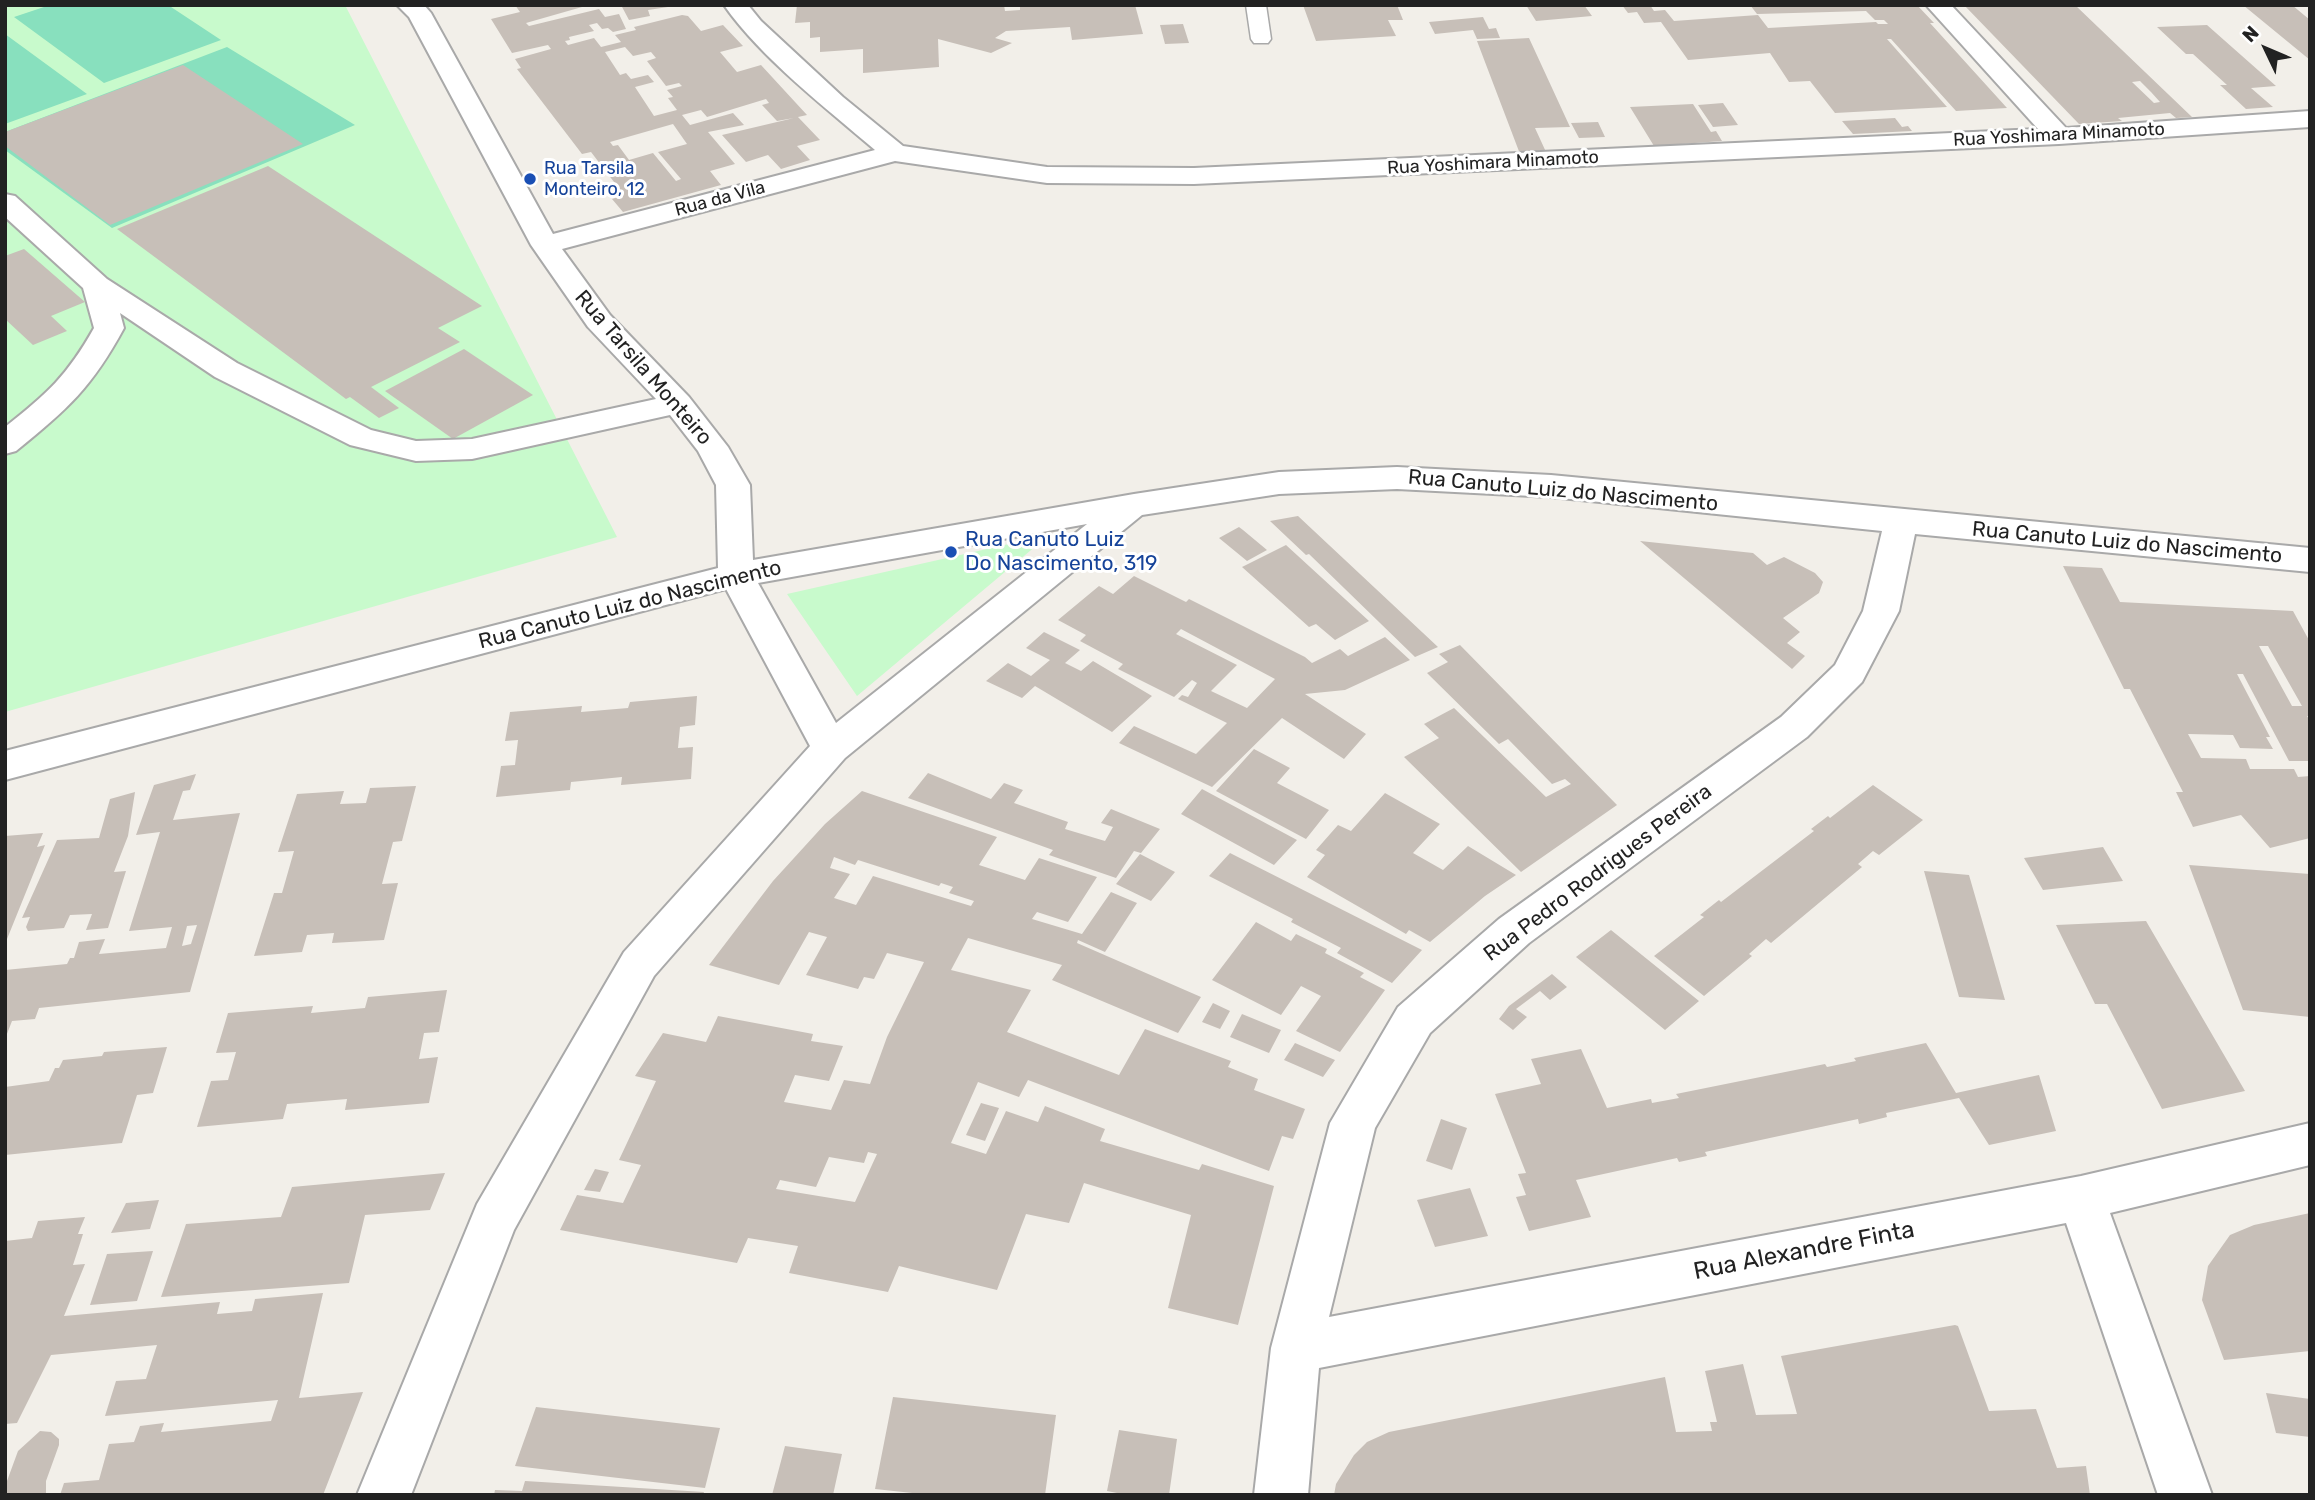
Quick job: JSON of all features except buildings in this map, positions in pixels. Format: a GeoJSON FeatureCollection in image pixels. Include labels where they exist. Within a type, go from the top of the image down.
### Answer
{"type":"FeatureCollection","features":[{"type":"Feature","properties":{"kind":"street"},"geometry":{"type":"LineString","coordinates":[[736,5],[752,26],[813,83],[895,153]]}},
{"type":"Feature","properties":{"kind":"street"},"geometry":{"type":"LineString","coordinates":[[1938,5],[2059,136]]}},
{"type":"Feature","properties":{"kind":"street","name":"Rua Tarsila Monteiro"},"geometry":{"type":"LineString","coordinates":[[418,8],[545,245],[598,321],[678,404],[712,447],[733,485],[736,575],[831,748]]}},
{"type":"Feature","properties":{"kind":"street","name":"Rua Yoshimara Minamoto"},"geometry":{"type":"LineString","coordinates":[[895,153],[1047,175],[1194,176],[2059,136],[2310,119]]}},
{"type":"Feature","properties":{"kind":"street","name":"Rua da Vila"},"geometry":{"type":"LineString","coordinates":[[545,245],[895,153]]}},
{"type":"Feature","properties":{"kind":"street"},"geometry":{"type":"LineString","coordinates":[[5,202],[97,285],[226,370],[362,438],[416,451],[472,449],[678,404]]}},
{"type":"Feature","properties":{"kind":"street"},"geometry":{"type":"LineString","coordinates":[[5,444],[59,400],[88,366],[109,328],[97,285]]}},
{"type":"Feature","properties":{"kind":"street","name":"Rua Canuto Luiz do Nascimento"},"geometry":{"type":"LineString","coordinates":[[5,766],[736,575],[1279,482],[1397,478],[1550,486],[2310,560]]}},
{"type":"Feature","properties":{"kind":"street"},"geometry":{"type":"LineString","coordinates":[[384,1495],[494,1220],[639,964],[831,748],[1133,505]]}},
{"type":"Feature","properties":{"kind":"street","name":"Rua Pedro Rodrigues Pereira"},"geometry":{"type":"LineString","coordinates":[[1281,1495],[1296,1348],[1353,1123],[1414,1020],[1514,931],[1794,727],[1849,673],[1881,611],[1901,522]]}},
{"type":"Feature","properties":{"kind":"street","name":"Rua Alexandre Finta"},"geometry":{"type":"LineString","coordinates":[[1296,1348],[2081,1198],[2310,1144]]}},
{"type":"Feature","properties":{"kind":"street"},"geometry":{"type":"LineString","coordinates":[[2081,1198],[2185,1495]]}},
{"type":"Feature","properties":{"kind":"lane"},"geometry":{"type":"LineString","coordinates":[[1256,5],[1261,39]]}},
{"type":"Feature","properties":{"kind":"green space"},"geometry":{"type":"Polygon","coordinates":[[[5,5],[345,5],[617,537],[5,712],[5,5]]]}},
{"type":"Feature","properties":{"kind":"green space"},"geometry":{"type":"Polygon","coordinates":[[[50,5],[168,5],[221,40],[104,83],[14,17],[50,5]]]}},
{"type":"Feature","properties":{"kind":"green space"},"geometry":{"type":"Polygon","coordinates":[[[5,34],[87,94],[5,124],[5,34]]]}},
{"type":"Feature","properties":{"kind":"green space"},"geometry":{"type":"Polygon","coordinates":[[[227,47],[355,125],[112,228],[5,150],[5,132],[227,47]]]}},
{"type":"Feature","properties":{"kind":"green space"},"geometry":{"type":"Polygon","coordinates":[[[1049,535],[857,696],[787,594],[1049,535]]]}},
{"type":"Feature","properties":{"kind":"place","name":"Rua Tarsila Monteiro, 12"},"geometry":{"type":"Point","coordinates":[530,179]}},
{"type":"Feature","properties":{"kind":"place","name":"Rua Canuto Luiz Do Nascimento, 319"},"geometry":{"type":"Point","coordinates":[951,552]}}]}
